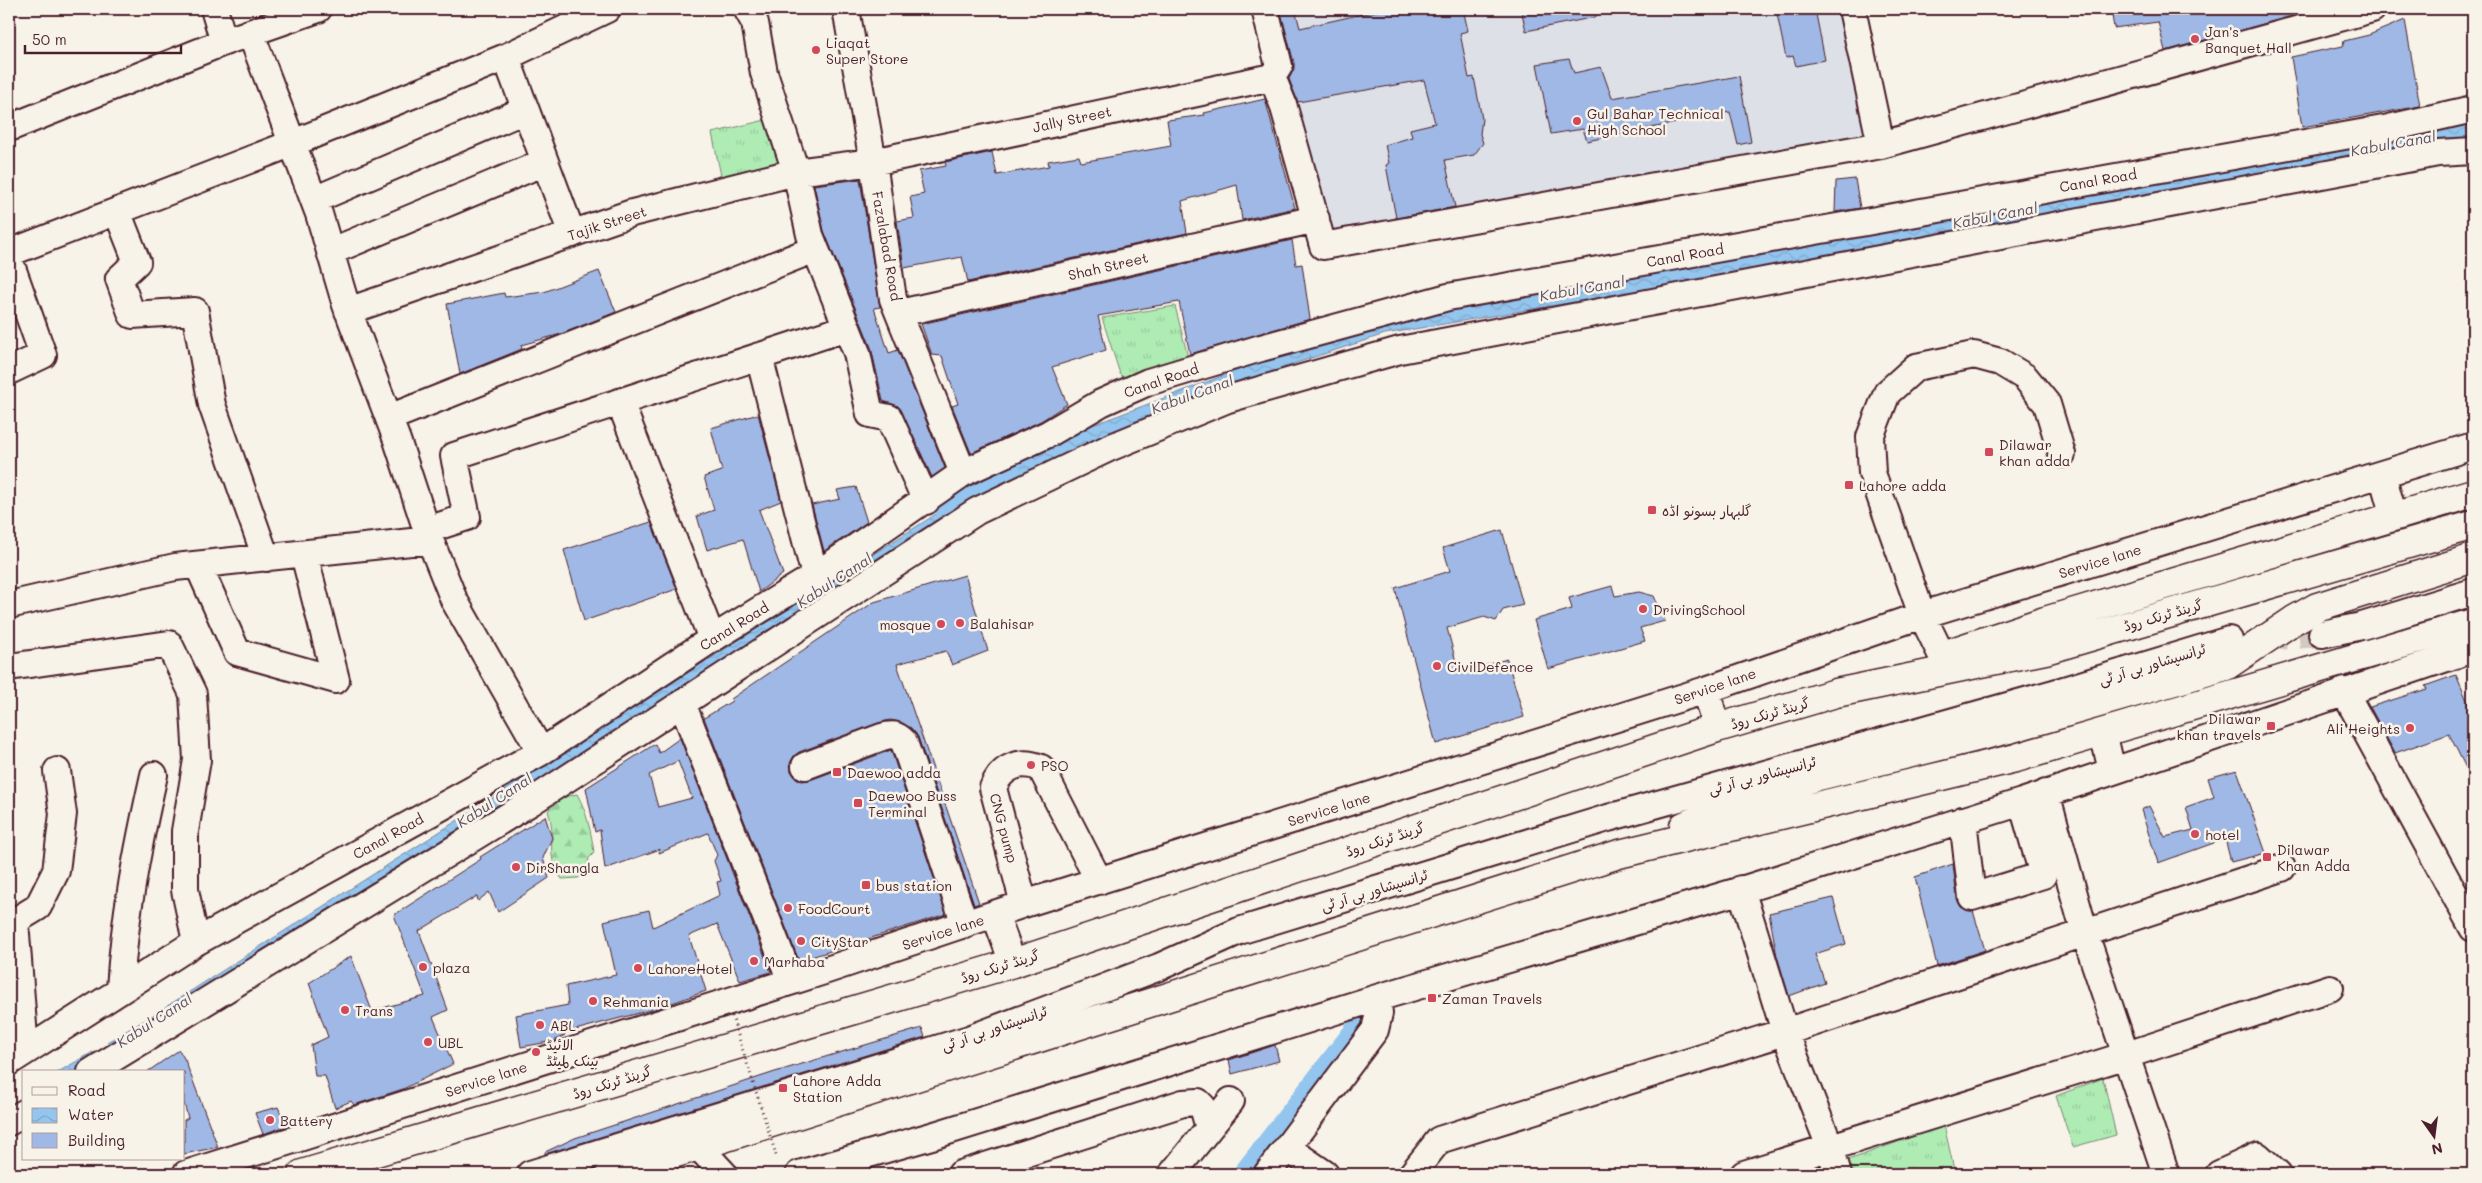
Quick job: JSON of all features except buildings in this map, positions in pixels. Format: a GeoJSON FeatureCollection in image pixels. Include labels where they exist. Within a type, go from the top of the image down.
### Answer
{"type":"FeatureCollection","features":[{"type":"Feature","properties":{"kind":"highway"},"geometry":{"type":"LineString","coordinates":[[1836,693],[2045,621],[2473,493]]}},
{"type":"Feature","properties":{"kind":"highway","name":"گرینڈ ٹرنک روڈ"},"geometry":{"type":"LineString","coordinates":[[302,1174],[1012,963],[1717,728],[1836,693],[2045,650],[2473,525]]}},
{"type":"Feature","properties":{"kind":"highway"},"geometry":{"type":"LineString","coordinates":[[1619,854],[1747,798],[1790,785],[2009,729],[2226,666],[2294,620],[2317,607],[2473,558]]}},
{"type":"Feature","properties":{"kind":"highway"},"geometry":{"type":"LineString","coordinates":[[610,1174],[1619,854],[2016,758],[2473,623]]}},
{"type":"Feature","properties":{"kind":"street"},"geometry":{"type":"LineString","coordinates":[[214,9],[224,42]]}},
{"type":"Feature","properties":{"kind":"street"},"geometry":{"type":"LineString","coordinates":[[9,128],[224,42],[318,9]]}},
{"type":"Feature","properties":{"kind":"street"},"geometry":{"type":"LineString","coordinates":[[9,253],[293,143],[506,57],[607,9]]}},
{"type":"Feature","properties":{"kind":"street"},"geometry":{"type":"LineString","coordinates":[[747,9],[755,24],[764,73],[796,172],[810,235],[857,353],[870,414],[889,418],[926,501]]}},
{"type":"Feature","properties":{"kind":"street","name":"Fazalabad Road"},"geometry":{"type":"LineString","coordinates":[[846,9],[873,162],[893,299],[963,473]]}},
{"type":"Feature","properties":{"kind":"street"},"geometry":{"type":"LineString","coordinates":[[1265,9],[1279,66],[1272,77],[1283,104],[1323,246],[1881,145],[2372,9]]}},
{"type":"Feature","properties":{"kind":"street"},"geometry":{"type":"LineString","coordinates":[[1852,9],[1881,145]]}},
{"type":"Feature","properties":{"kind":"street"},"geometry":{"type":"LineString","coordinates":[[251,34],[314,200],[348,311],[389,418],[428,535],[454,600],[541,752]]}},
{"type":"Feature","properties":{"kind":"street"},"geometry":{"type":"LineString","coordinates":[[506,57],[572,234]]}},
{"type":"Feature","properties":{"kind":"street","name":"Jally Street"},"geometry":{"type":"LineString","coordinates":[[873,162],[1272,77]]}},
{"type":"Feature","properties":{"kind":"street"},"geometry":{"type":"LineString","coordinates":[[314,200],[526,110]]}},
{"type":"Feature","properties":{"kind":"street","name":"Canal Road"},"geometry":{"type":"LineString","coordinates":[[17,1056],[196,942],[541,752],[712,639],[815,576],[926,501],[963,473],[1048,434],[1101,402],[1148,382],[1261,348],[1448,297],[2389,128],[2473,110]]}},
{"type":"Feature","properties":{"kind":"street"},"geometry":{"type":"LineString","coordinates":[[94,1070],[531,802],[977,511],[1109,448],[1228,399],[1400,350],[2438,152],[2473,151]]}},
{"type":"Feature","properties":{"kind":"street"},"geometry":{"type":"LineString","coordinates":[[330,252],[545,162]]}},
{"type":"Feature","properties":{"kind":"street","name":"Tajik Street"},"geometry":{"type":"LineString","coordinates":[[348,311],[632,213],[796,172],[873,162]]}},
{"type":"Feature","properties":{"kind":"street"},"geometry":{"type":"LineString","coordinates":[[118,211],[137,262],[119,279],[132,315],[195,311],[212,405],[266,558]]}},
{"type":"Feature","properties":{"kind":"street","name":"Shah Street"},"geometry":{"type":"LineString","coordinates":[[900,313],[1316,219]]}},
{"type":"Feature","properties":{"kind":"street"},"geometry":{"type":"LineString","coordinates":[[389,418],[815,249]]}},
{"type":"Feature","properties":{"kind":"street"},"geometry":{"type":"LineString","coordinates":[[9,259],[43,355],[9,371]]}},
{"type":"Feature","properties":{"kind":"street"},"geometry":{"type":"LineString","coordinates":[[9,605],[175,568],[304,554],[428,535],[468,517],[454,456],[846,328]]}},
{"type":"Feature","properties":{"kind":"street"},"geometry":{"type":"LineString","coordinates":[[1942,656],[1922,615],[1872,473],[1870,436],[1887,393],[1916,367],[1974,355],[2000,362],[2025,377],[2047,404],[2062,454]]}},
{"type":"Feature","properties":{"kind":"street"},"geometry":{"type":"LineString","coordinates":[[759,356],[815,576]]}},
{"type":"Feature","properties":{"kind":"street"},"geometry":{"type":"LineString","coordinates":[[620,402],[712,639]]}},
{"type":"Feature","properties":{"kind":"street","name":"Service lane"},"geometry":{"type":"LineString","coordinates":[[186,1174],[965,925],[1024,904],[1706,690],[1922,615],[2473,446]]}},
{"type":"Feature","properties":{"kind":"street"},"geometry":{"type":"LineString","coordinates":[[2382,474],[2394,517]]}},
{"type":"Feature","properties":{"kind":"street"},"geometry":{"type":"LineString","coordinates":[[198,565],[236,652],[336,680],[304,554]]}},
{"type":"Feature","properties":{"kind":"street"},"geometry":{"type":"LineString","coordinates":[[2322,634],[2362,626],[2473,592]]}},
{"type":"Feature","properties":{"kind":"street","name":"ٹرانسپشاور بی آر ٹی"},"geometry":{"type":"LineString","coordinates":[[530,1174],[969,1039],[1159,967],[1239,931],[1608,818],[2054,693],[2229,640]]}},
{"type":"Feature","properties":{"kind":"street"},"geometry":{"type":"LineString","coordinates":[[9,668],[169,644],[193,694],[197,760],[185,831],[185,890],[196,942]]}},
{"type":"Feature","properties":{"kind":"street"},"geometry":{"type":"LineString","coordinates":[[799,1174],[935,1135],[2034,798],[2344,691],[2473,649]]}},
{"type":"Feature","properties":{"kind":"street"},"geometry":{"type":"LineString","coordinates":[[1706,690],[1717,728]]}},
{"type":"Feature","properties":{"kind":"street"},"geometry":{"type":"LineString","coordinates":[[2344,691],[2473,928]]}},
{"type":"Feature","properties":{"kind":"street"},"geometry":{"type":"LineString","coordinates":[[682,703],[790,981]]}},
{"type":"Feature","properties":{"kind":"street"},"geometry":{"type":"LineString","coordinates":[[2103,732],[2112,771]]}},
{"type":"Feature","properties":{"kind":"street"},"geometry":{"type":"LineString","coordinates":[[805,766],[882,737],[894,734],[899,737],[904,742],[965,925]]}},
{"type":"Feature","properties":{"kind":"street","name":"CNG pump"},"geometry":{"type":"LineString","coordinates":[[1024,904],[992,788],[1003,771],[1014,765],[1032,764],[1042,768],[1099,881]]}},
{"type":"Feature","properties":{"kind":"street"},"geometry":{"type":"LineString","coordinates":[[17,1056],[15,921],[38,907],[56,871],[63,814],[57,772]]}},
{"type":"Feature","properties":{"kind":"street"},"geometry":{"type":"LineString","coordinates":[[120,990],[123,940],[140,837],[154,775]]}},
{"type":"Feature","properties":{"kind":"street"},"geometry":{"type":"LineString","coordinates":[[1963,820],[1972,897],[2043,875],[2034,798]]}},
{"type":"Feature","properties":{"kind":"street"},"geometry":{"type":"LineString","coordinates":[[2034,798],[2085,934],[2166,1174]]}},
{"type":"Feature","properties":{"kind":"street"},"geometry":{"type":"LineString","coordinates":[[1412,1174],[1439,1140],[1785,1032],[2282,868]]}},
{"type":"Feature","properties":{"kind":"street"},"geometry":{"type":"LineString","coordinates":[[1741,889],[1785,1032],[1830,1147],[1838,1174]]}},
{"type":"Feature","properties":{"kind":"street"},"geometry":{"type":"LineString","coordinates":[[995,914],[1012,963]]}},
{"type":"Feature","properties":{"kind":"street"},"geometry":{"type":"LineString","coordinates":[[1744,1174],[2127,1055],[2330,988]]}},
{"type":"Feature","properties":{"kind":"street"},"geometry":{"type":"LineString","coordinates":[[1267,1174],[1375,1030],[1379,1014],[1377,998]]}},
{"type":"Feature","properties":{"kind":"street"},"geometry":{"type":"LineString","coordinates":[[1172,1174],[1231,1101]]}},
{"type":"Feature","properties":{"kind":"street"},"geometry":{"type":"LineString","coordinates":[[961,1174],[1183,1103],[1198,1102],[1203,1107],[1209,1128]]}},
{"type":"Feature","properties":{"kind":"street"},"geometry":{"type":"LineString","coordinates":[[9,1122],[22,1114]]}},
{"type":"Feature","properties":{"kind":"street"},"geometry":{"type":"LineString","coordinates":[[699,1147],[724,1174]]}},
{"type":"Feature","properties":{"kind":"street"},"geometry":{"type":"LineString","coordinates":[[1287,1148],[1325,1174]]}},
{"type":"Feature","properties":{"kind":"street"},"geometry":{"type":"LineString","coordinates":[[2219,1174],[2258,1156],[2278,1174]]}},
{"type":"Feature","properties":{"kind":"path"},"geometry":{"type":"LineString","coordinates":[[732,1016],[776,1158]]}},
{"type":"Feature","properties":{"kind":"shaded area","name":"Gul Bahar Technical High School"},"geometry":{"type":"Polygon","coordinates":[[[1252,9],[1847,9],[1881,145],[1323,246],[1268,91],[1252,9]]]}},
{"type":"Feature","properties":{"kind":"green space"},"geometry":{"type":"Polygon","coordinates":[[[778,117],[781,162],[724,190],[712,133],[778,117]]]}},
{"type":"Feature","properties":{"kind":"green space"},"geometry":{"type":"Polygon","coordinates":[[[1175,306],[1188,357],[1124,378],[1120,374],[1102,318],[1175,306]]]}},
{"type":"Feature","properties":{"kind":"green space"},"geometry":{"type":"Polygon","coordinates":[[[577,794],[588,822],[594,853],[589,858],[586,873],[578,878],[562,879],[553,861],[552,830],[548,811],[561,799],[577,794]]]}},
{"type":"Feature","properties":{"kind":"green space"},"geometry":{"type":"Polygon","coordinates":[[[2103,1078],[2116,1135],[2073,1147],[2056,1096],[2103,1078]]]}},
{"type":"Feature","properties":{"kind":"green space"},"geometry":{"type":"Polygon","coordinates":[[[1944,1125],[1955,1174],[1839,1174],[1835,1165],[1944,1125]]]}},
{"type":"Feature","properties":{"kind":"water"},"geometry":{"type":"Polygon","coordinates":[[[2473,124],[2473,138],[1763,270],[1385,334],[1296,363],[1189,405],[988,493],[984,476],[1061,437],[1336,333],[1712,255],[1925,225],[2194,171],[2473,124]]]}},
{"type":"Feature","properties":{"kind":"water"},"geometry":{"type":"Polygon","coordinates":[[[969,493],[971,508],[123,1060],[107,1042],[147,1019],[969,493]]]}},
{"type":"Feature","properties":{"kind":"water"},"geometry":{"type":"Polygon","coordinates":[[[93,1052],[108,1070],[62,1070],[93,1052]]]}},
{"type":"Feature","properties":{"kind":"waterway","name":"Kabul Canal"},"geometry":{"type":"LineString","coordinates":[[945,509],[1010,468]]}},
{"type":"Feature","properties":{"kind":"waterway"},"geometry":{"type":"LineString","coordinates":[[1243,1174],[1362,1021]]}},
{"type":"Feature","properties":{"kind":"tunnel"},"geometry":{"type":"LineString","coordinates":[[2260,638],[2322,634]]}},
{"type":"Feature","properties":{"kind":"place","name":"Jan's Banquet Hall"},"geometry":{"type":"Point","coordinates":[2195,39]}},
{"type":"Feature","properties":{"kind":"place","name":"Liaqat Super Store"},"geometry":{"type":"Point","coordinates":[816,50]}},
{"type":"Feature","properties":{"kind":"place","name":"Gul Bahar Technical High School"},"geometry":{"type":"Point","coordinates":[1577,121]}},
{"type":"Feature","properties":{"kind":"place","name":"Dilawar khan adda"},"geometry":{"type":"Point","coordinates":[1989,452]}},
{"type":"Feature","properties":{"kind":"place","name":"Lahore adda"},"geometry":{"type":"Point","coordinates":[1849,485]}},
{"type":"Feature","properties":{"kind":"place","name":"گلبہار بسونو اڈہ"},"geometry":{"type":"Point","coordinates":[1652,510]}},
{"type":"Feature","properties":{"kind":"place","name":"DrivingSchool"},"geometry":{"type":"Point","coordinates":[1643,609]}},
{"type":"Feature","properties":{"kind":"place","name":"Balahisar"},"geometry":{"type":"Point","coordinates":[960,623]}},
{"type":"Feature","properties":{"kind":"place","name":"mosque"},"geometry":{"type":"Point","coordinates":[941,624]}},
{"type":"Feature","properties":{"kind":"place","name":"CivilDefence"},"geometry":{"type":"Point","coordinates":[1437,666]}},
{"type":"Feature","properties":{"kind":"place","name":"Dilawar khan travels"},"geometry":{"type":"Point","coordinates":[2271,726]}},
{"type":"Feature","properties":{"kind":"place","name":"Ali Heights"},"geometry":{"type":"Point","coordinates":[2410,728]}},
{"type":"Feature","properties":{"kind":"place","name":"PSO"},"geometry":{"type":"Point","coordinates":[1031,765]}},
{"type":"Feature","properties":{"kind":"place","name":"Daewoo adda"},"geometry":{"type":"Point","coordinates":[837,772]}},
{"type":"Feature","properties":{"kind":"place","name":"Daewoo Buss Terminal"},"geometry":{"type":"Point","coordinates":[858,803]}},
{"type":"Feature","properties":{"kind":"place","name":"hotel"},"geometry":{"type":"Point","coordinates":[2195,834]}},
{"type":"Feature","properties":{"kind":"place","name":"Dilawar Khan Adda"},"geometry":{"type":"Point","coordinates":[2267,857]}},
{"type":"Feature","properties":{"kind":"place","name":"DirShangla"},"geometry":{"type":"Point","coordinates":[516,867]}},
{"type":"Feature","properties":{"kind":"place","name":"bus station"},"geometry":{"type":"Point","coordinates":[866,885]}},
{"type":"Feature","properties":{"kind":"place","name":"FoodCourt"},"geometry":{"type":"Point","coordinates":[788,908]}},
{"type":"Feature","properties":{"kind":"place","name":"CityStar"},"geometry":{"type":"Point","coordinates":[801,941]}},
{"type":"Feature","properties":{"kind":"place","name":"Marhaba"},"geometry":{"type":"Point","coordinates":[754,961]}},
{"type":"Feature","properties":{"kind":"place","name":"plaza"},"geometry":{"type":"Point","coordinates":[423,967]}},
{"type":"Feature","properties":{"kind":"place","name":"LahoreHotel"},"geometry":{"type":"Point","coordinates":[638,968]}},
{"type":"Feature","properties":{"kind":"place","name":"Zaman Travels"},"geometry":{"type":"Point","coordinates":[1432,998]}},
{"type":"Feature","properties":{"kind":"place","name":"Rehmania"},"geometry":{"type":"Point","coordinates":[593,1001]}},
{"type":"Feature","properties":{"kind":"place","name":"Trans"},"geometry":{"type":"Point","coordinates":[345,1010]}},
{"type":"Feature","properties":{"kind":"place","name":"ABL"},"geometry":{"type":"Point","coordinates":[540,1025]}},
{"type":"Feature","properties":{"kind":"place","name":"UBL"},"geometry":{"type":"Point","coordinates":[428,1042]}},
{"type":"Feature","properties":{"kind":"place","name":"الائیڈ بینک لمیٹڈ"},"geometry":{"type":"Point","coordinates":[536,1052]}},
{"type":"Feature","properties":{"kind":"place","name":"Lahore Adda Station"},"geometry":{"type":"Point","coordinates":[783,1088]}},
{"type":"Feature","properties":{"kind":"place","name":"Battery"},"geometry":{"type":"Point","coordinates":[270,1120]}}]}
